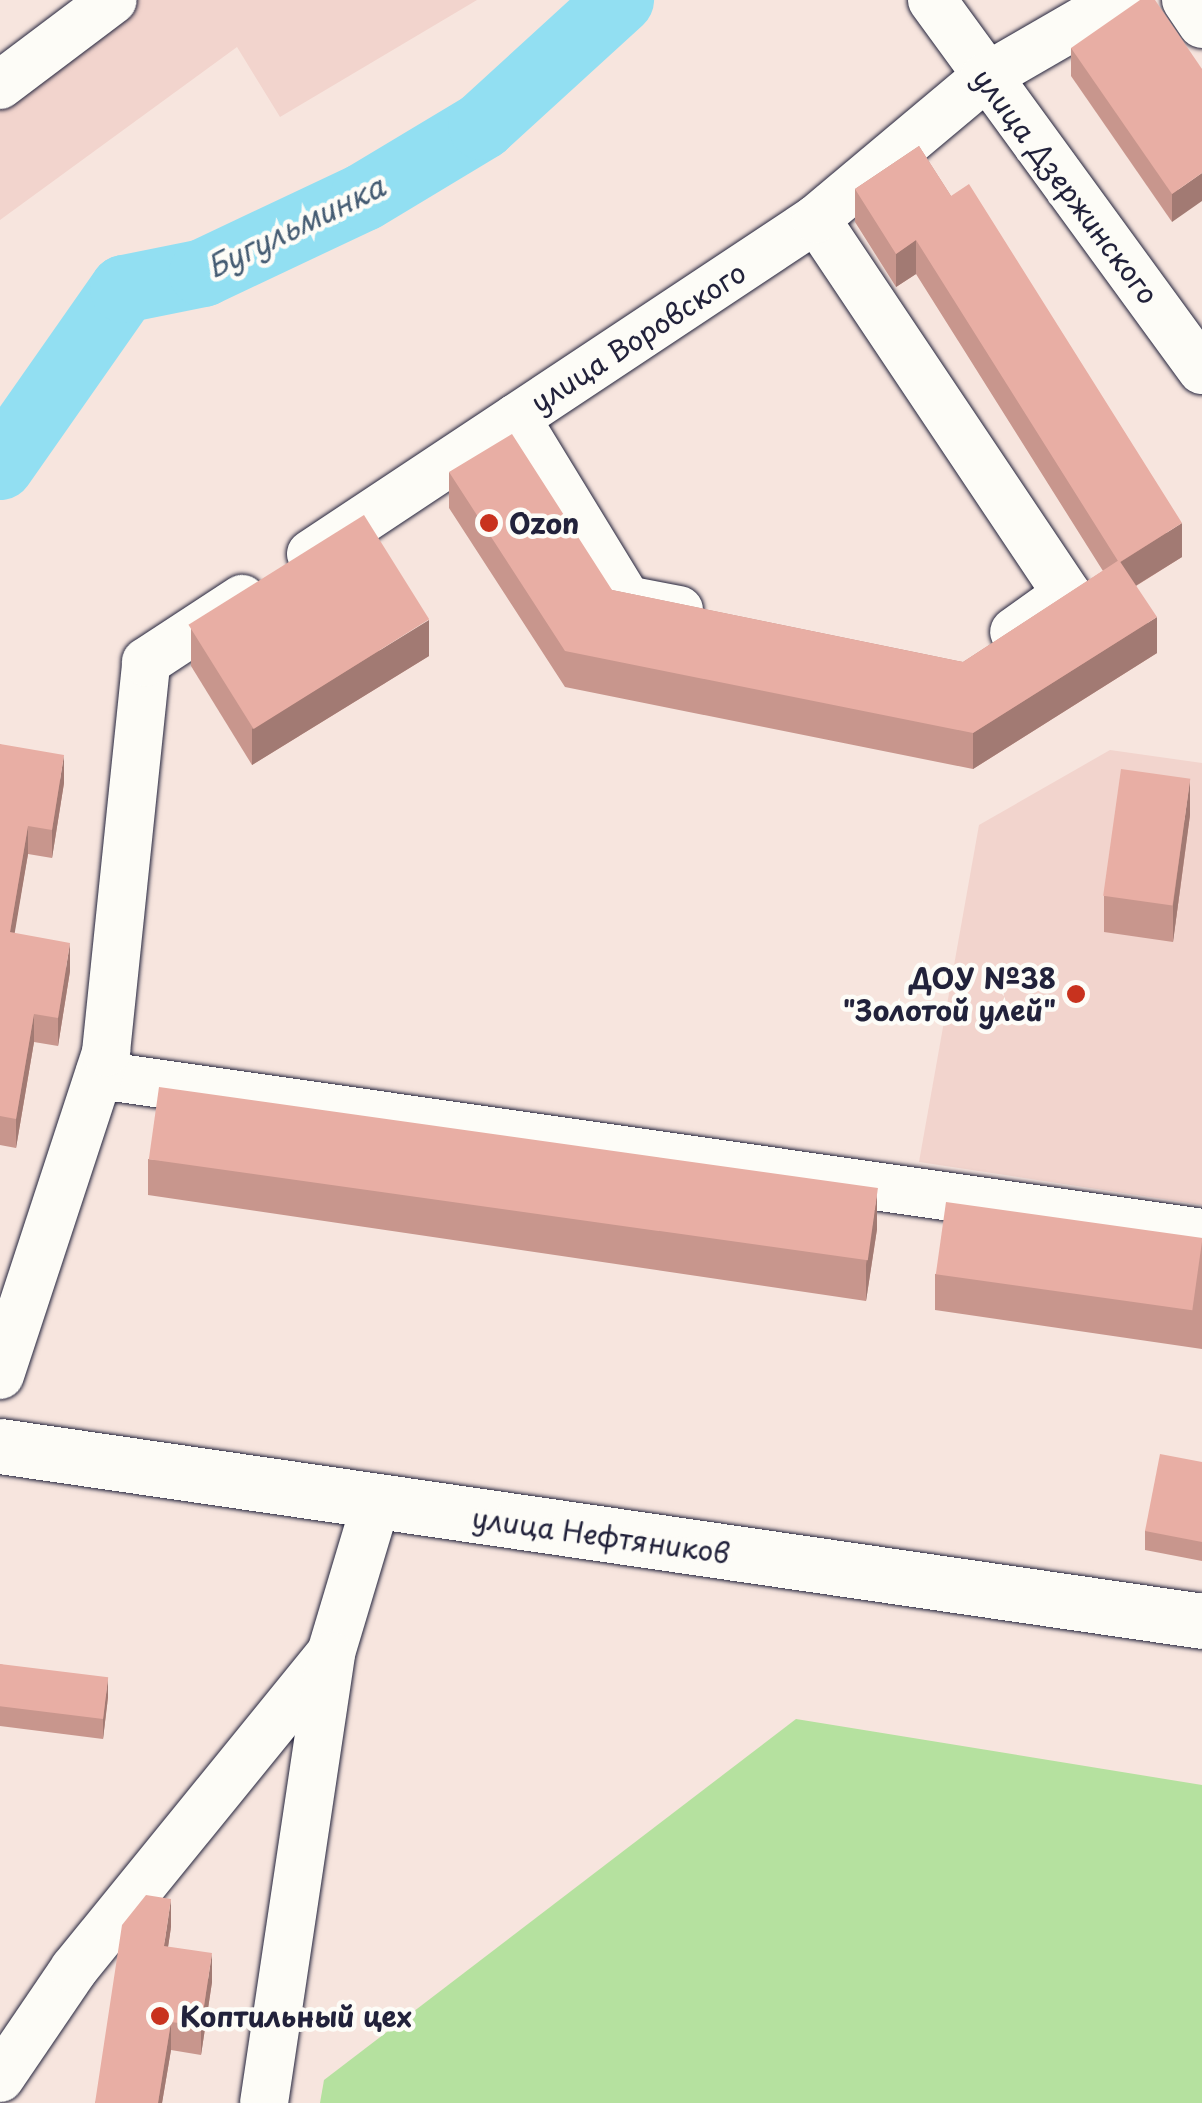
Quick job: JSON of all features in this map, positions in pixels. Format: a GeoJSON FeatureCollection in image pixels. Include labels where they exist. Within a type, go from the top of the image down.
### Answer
{"type":"FeatureCollection","features":[{"type":"Feature","properties":{"kind":"main road","name":"улица Нефтяников"},"geometry":{"type":"LineString","coordinates":[[0,1446],[376,1504],[1202,1621]]}},
{"type":"Feature","properties":{"kind":"street"},"geometry":{"type":"LineString","coordinates":[[0,85],[113,0]]}},
{"type":"Feature","properties":{"kind":"street","name":"улица Дзержинского"},"geometry":{"type":"LineString","coordinates":[[932,0],[984,78],[1198,353]]}},
{"type":"Feature","properties":{"kind":"street","name":"улица Воровского"},"geometry":{"type":"LineString","coordinates":[[98,1074],[146,662],[816,220],[984,78],[1119,0]]}},
{"type":"Feature","properties":{"kind":"street"},"geometry":{"type":"LineString","coordinates":[[1186,0],[1202,24]]}},
{"type":"Feature","properties":{"kind":"street"},"geometry":{"type":"LineString","coordinates":[[816,220],[1067,594],[980,657]]}},
{"type":"Feature","properties":{"kind":"street"},"geometry":{"type":"LineString","coordinates":[[516,418],[627,600],[721,618]]}},
{"type":"Feature","properties":{"kind":"street"},"geometry":{"type":"LineString","coordinates":[[0,1375],[98,1074],[1202,1233]]}},
{"type":"Feature","properties":{"kind":"street"},"geometry":{"type":"LineString","coordinates":[[264,2103],[331,1653],[376,1504]]}},
{"type":"Feature","properties":{"kind":"street"},"geometry":{"type":"LineString","coordinates":[[0,2078],[74,1969],[331,1653]]}},
{"type":"Feature","properties":{"kind":"shaded area"},"geometry":{"type":"Polygon","coordinates":[[[132,0],[477,0],[280,117],[237,47],[0,220],[0,95],[132,0]]]}},
{"type":"Feature","properties":{"kind":"shaded area","name":"ДОУ №38 \"Золотой улей\""},"geometry":{"type":"Polygon","coordinates":[[[1110,750],[1202,763],[1202,1205],[919,1162],[979,825],[1110,750]]]}},
{"type":"Feature","properties":{"kind":"green space"},"geometry":{"type":"Polygon","coordinates":[[[796,1719],[1202,1785],[1202,2103],[320,2103],[324,2080],[796,1719]]]}},
{"type":"Feature","properties":{"kind":"building"},"geometry":{"type":"Polygon","coordinates":[[[1140,0],[1155,0],[1202,69],[1202,173],[1172,194],[1071,48],[1140,0]]]}},
{"type":"Feature","properties":{"kind":"building"},"geometry":{"type":"Polygon","coordinates":[[[919,146],[951,196],[969,184],[1182,523],[1120,562],[916,240],[896,254],[855,189],[919,146]]]}},
{"type":"Feature","properties":{"kind":"building"},"geometry":{"type":"Polygon","coordinates":[[[512,434],[612,590],[963,662],[1119,560],[1157,617],[973,733],[565,651],[449,472],[512,434]]]}},
{"type":"Feature","properties":{"kind":"building"},"geometry":{"type":"Polygon","coordinates":[[[364,515],[429,619],[254,729],[188,625],[364,515]]]}},
{"type":"Feature","properties":{"kind":"building"},"geometry":{"type":"Polygon","coordinates":[[[0,744],[64,755],[52,830],[28,826],[10,932],[70,943],[58,1018],[34,1014],[16,1119],[0,1116],[0,744]]]}},
{"type":"Feature","properties":{"kind":"building"},"geometry":{"type":"Polygon","coordinates":[[[1121,769],[1190,779],[1173,905],[1103,896],[1121,769]]]}},
{"type":"Feature","properties":{"kind":"building"},"geometry":{"type":"Polygon","coordinates":[[[159,1087],[878,1188],[868,1260],[149,1159],[159,1087]]]}},
{"type":"Feature","properties":{"kind":"building"},"geometry":{"type":"Polygon","coordinates":[[[946,1202],[1202,1238],[1192,1310],[936,1274],[946,1202]]]}},
{"type":"Feature","properties":{"kind":"building"},"geometry":{"type":"Polygon","coordinates":[[[1160,1454],[1202,1462],[1202,1542],[1145,1531],[1160,1454]]]}},
{"type":"Feature","properties":{"kind":"building"},"geometry":{"type":"Polygon","coordinates":[[[0,1664],[108,1677],[103,1719],[0,1706],[0,1664]]]}},
{"type":"Feature","properties":{"kind":"building","name":"Коптильный цех"},"geometry":{"type":"Polygon","coordinates":[[[146,1895],[171,1899],[164,1946],[212,1953],[201,2026],[171,2022],[158,2103],[95,2103],[122,1925],[146,1895]]]}},
{"type":"Feature","properties":{"kind":"waterway","name":"Бугульминка"},"geometry":{"type":"LineString","coordinates":[[0,466],[124,289],[203,273],[364,197],[482,126],[620,0]]}},
{"type":"Feature","properties":{"kind":"place","name":"Ozon"},"geometry":{"type":"Point","coordinates":[489,523]}},
{"type":"Feature","properties":{"kind":"place","name":"ДОУ №38 \"Золотой улей\""},"geometry":{"type":"Point","coordinates":[1076,994]}},
{"type":"Feature","properties":{"kind":"place","name":"Коптильный цех"},"geometry":{"type":"Point","coordinates":[160,2016]}}]}
